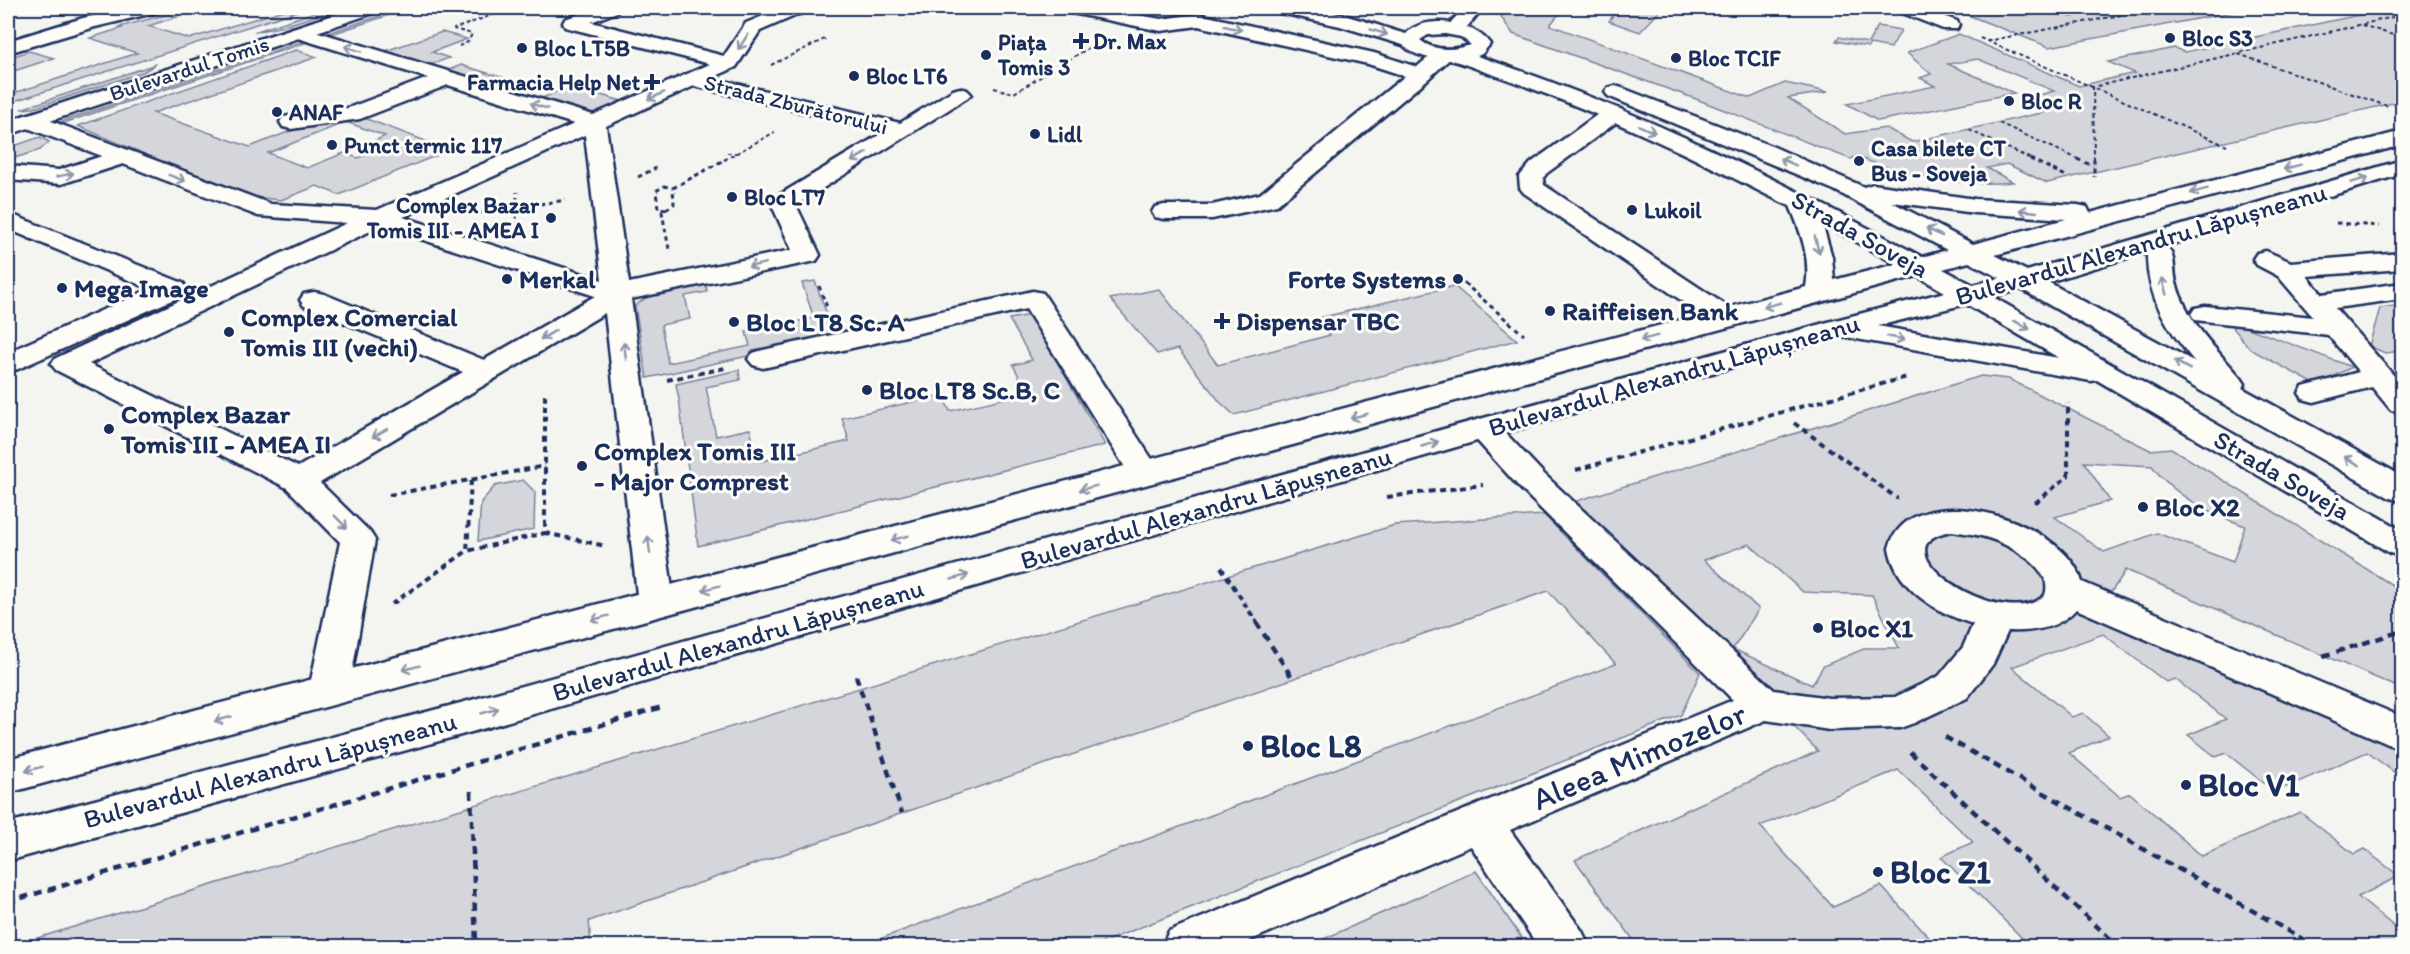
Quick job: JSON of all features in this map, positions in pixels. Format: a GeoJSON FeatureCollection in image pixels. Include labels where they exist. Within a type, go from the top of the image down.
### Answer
{"type":"FeatureCollection","features":[{"type":"Feature","properties":{"kind":"main road"},"geometry":{"type":"LineString","coordinates":[[8,46],[90,22],[152,8]]}},
{"type":"Feature","properties":{"kind":"main road","name":"Bulevardul Tomis"},"geometry":{"type":"LineString","coordinates":[[8,128],[371,8]]}},
{"type":"Feature","properties":{"kind":"main road"},"geometry":{"type":"LineString","coordinates":[[611,8],[572,23],[729,63]]}},
{"type":"Feature","properties":{"kind":"main road"},"geometry":{"type":"LineString","coordinates":[[328,690],[358,540],[299,481],[66,364],[380,218],[729,63],[753,27],[798,8]]}},
{"type":"Feature","properties":{"kind":"main road"},"geometry":{"type":"LineString","coordinates":[[1072,8],[1161,25],[1198,20],[1374,59],[1421,75]]}},
{"type":"Feature","properties":{"kind":"main road"},"geometry":{"type":"LineString","coordinates":[[1282,8],[1344,21],[1410,41],[1414,34],[1429,29]]}},
{"type":"Feature","properties":{"kind":"main road"},"geometry":{"type":"LineString","coordinates":[[1348,8],[1429,29],[1454,30],[1474,8]]}},
{"type":"Feature","properties":{"kind":"main road"},"geometry":{"type":"LineString","coordinates":[[1905,8],[1950,25]]}},
{"type":"Feature","properties":{"kind":"main road","name":"Strada Soveja"},"geometry":{"type":"LineString","coordinates":[[1454,30],[1471,34],[1480,41],[1480,44],[1594,84],[1766,152],[1842,185],[2026,280],[2403,489]]}},
{"type":"Feature","properties":{"kind":"main road"},"geometry":{"type":"LineString","coordinates":[[297,32],[595,123]]}},
{"type":"Feature","properties":{"kind":"main road","name":"Strada Soveja"},"geometry":{"type":"LineString","coordinates":[[1410,41],[1425,51],[1449,54],[1536,81],[1799,200],[2113,376],[2403,545]]}},
{"type":"Feature","properties":{"kind":"main road"},"geometry":{"type":"LineString","coordinates":[[1164,212],[1212,212],[1268,200],[1449,54],[1475,50],[1480,44]]}},
{"type":"Feature","properties":{"kind":"main road"},"geometry":{"type":"LineString","coordinates":[[291,122],[352,114],[447,78]]}},
{"type":"Feature","properties":{"kind":"main road","name":"Strada Zburătorului"},"geometry":{"type":"LineString","coordinates":[[693,80],[903,130]]}},
{"type":"Feature","properties":{"kind":"main road"},"geometry":{"type":"LineString","coordinates":[[903,130],[960,94]]}},
{"type":"Feature","properties":{"kind":"main road"},"geometry":{"type":"LineString","coordinates":[[1613,114],[1539,168],[1531,177],[1532,188],[1726,318]]}},
{"type":"Feature","properties":{"kind":"main road"},"geometry":{"type":"LineString","coordinates":[[30,121],[122,158],[267,211],[380,218],[617,294]]}},
{"type":"Feature","properties":{"kind":"main road"},"geometry":{"type":"LineString","coordinates":[[595,123],[656,603]]}},
{"type":"Feature","properties":{"kind":"main road","name":"Strada Zburătorului"},"geometry":{"type":"LineString","coordinates":[[807,255],[783,203],[903,130]]}},
{"type":"Feature","properties":{"kind":"main road","name":"Bulevardul Alexandru Lăpușneanu"},"geometry":{"type":"LineString","coordinates":[[8,776],[2403,138]]}},
{"type":"Feature","properties":{"kind":"main road"},"geometry":{"type":"LineString","coordinates":[[8,166],[80,141]]}},
{"type":"Feature","properties":{"kind":"main road"},"geometry":{"type":"LineString","coordinates":[[8,173],[61,177],[122,158]]}},
{"type":"Feature","properties":{"kind":"main road","name":"Bulevardul Alexandru Lăpușneanu"},"geometry":{"type":"LineString","coordinates":[[8,842],[468,717],[1838,328],[1971,296],[2403,167]]}},
{"type":"Feature","properties":{"kind":"main road"},"geometry":{"type":"LineString","coordinates":[[1842,185],[1912,197],[2044,212],[2084,212],[2149,204]]}},
{"type":"Feature","properties":{"kind":"main road"},"geometry":{"type":"LineString","coordinates":[[1799,200],[1813,232],[1819,253],[1821,281],[1819,293]]}},
{"type":"Feature","properties":{"kind":"main road"},"geometry":{"type":"LineString","coordinates":[[8,220],[173,289],[8,363]]}},
{"type":"Feature","properties":{"kind":"main road"},"geometry":{"type":"LineString","coordinates":[[2148,244],[2160,254],[2162,282],[2172,310],[2191,339],[2245,401]]}},
{"type":"Feature","properties":{"kind":"main road"},"geometry":{"type":"LineString","coordinates":[[299,481],[617,294],[807,255]]}},
{"type":"Feature","properties":{"kind":"main road"},"geometry":{"type":"LineString","coordinates":[[2403,261],[2277,264],[2338,328],[2384,370],[2403,403]]}},
{"type":"Feature","properties":{"kind":"main road"},"geometry":{"type":"LineString","coordinates":[[2315,303],[2403,291]]}},
{"type":"Feature","properties":{"kind":"main road"},"geometry":{"type":"LineString","coordinates":[[763,359],[1033,299],[1145,473]]}},
{"type":"Feature","properties":{"kind":"main road"},"geometry":{"type":"LineString","coordinates":[[314,300],[486,371]]}},
{"type":"Feature","properties":{"kind":"main road"},"geometry":{"type":"LineString","coordinates":[[2205,314],[2338,328]]}},
{"type":"Feature","properties":{"kind":"main road"},"geometry":{"type":"LineString","coordinates":[[1838,328],[2113,376]]}},
{"type":"Feature","properties":{"kind":"main road"},"geometry":{"type":"LineString","coordinates":[[2314,393],[2384,370]]}},
{"type":"Feature","properties":{"kind":"main road","name":"Aleea Mimozelor"},"geometry":{"type":"LineString","coordinates":[[1186,946],[1763,704],[1532,481],[1484,429]]}},
{"type":"Feature","properties":{"kind":"main road"},"geometry":{"type":"LineString","coordinates":[[1952,520],[1977,522],[2002,530],[2022,539],[2054,563],[2063,577],[2066,590],[2064,602],[2054,612],[2038,618],[2018,619],[1995,617],[1970,609],[1927,584],[1914,568],[1908,553],[1909,540],[1917,530],[1931,523],[1952,520]]}},
{"type":"Feature","properties":{"kind":"main road"},"geometry":{"type":"LineString","coordinates":[[2066,590],[2403,734]]}},
{"type":"Feature","properties":{"kind":"main road"},"geometry":{"type":"LineString","coordinates":[[1763,704],[1829,714],[1884,712],[1953,687],[1979,654],[1995,617]]}},
{"type":"Feature","properties":{"kind":"main road"},"geometry":{"type":"LineString","coordinates":[[1480,823],[1565,946]]}},
{"type":"Feature","properties":{"kind":"path"},"geometry":{"type":"LineString","coordinates":[[450,49],[468,42],[472,34],[454,29],[492,15],[483,12],[497,8]]}},
{"type":"Feature","properties":{"kind":"path"},"geometry":{"type":"LineString","coordinates":[[1987,41],[2157,8]]}},
{"type":"Feature","properties":{"kind":"path"},"geometry":{"type":"LineString","coordinates":[[2093,87],[2403,15]]}},
{"type":"Feature","properties":{"kind":"path"},"geometry":{"type":"LineString","coordinates":[[1950,25],[2227,146]]}},
{"type":"Feature","properties":{"kind":"path"},"geometry":{"type":"LineString","coordinates":[[2361,25],[2403,38]]}},
{"type":"Feature","properties":{"kind":"path"},"geometry":{"type":"LineString","coordinates":[[816,43],[827,38]]}},
{"type":"Feature","properties":{"kind":"path"},"geometry":{"type":"LineString","coordinates":[[995,85],[990,87],[1014,93],[1099,42]]}},
{"type":"Feature","properties":{"kind":"path"},"geometry":{"type":"LineString","coordinates":[[2238,53],[2391,108]]}},
{"type":"Feature","properties":{"kind":"path"},"geometry":{"type":"LineString","coordinates":[[2093,87],[2094,177]]}},
{"type":"Feature","properties":{"kind":"path"},"geometry":{"type":"LineString","coordinates":[[1999,123],[2093,166]]}},
{"type":"Feature","properties":{"kind":"path"},"geometry":{"type":"LineString","coordinates":[[1969,130],[2075,181]]}},
{"type":"Feature","properties":{"kind":"path"},"geometry":{"type":"LineString","coordinates":[[667,209],[658,208],[656,192],[664,186],[673,188],[776,131]]}},
{"type":"Feature","properties":{"kind":"path"},"geometry":{"type":"LineString","coordinates":[[727,153],[737,153]]}},
{"type":"Feature","properties":{"kind":"path"},"geometry":{"type":"LineString","coordinates":[[515,229],[520,156]]}},
{"type":"Feature","properties":{"kind":"path"},"geometry":{"type":"LineString","coordinates":[[670,259],[662,212],[675,204],[673,188]]}},
{"type":"Feature","properties":{"kind":"path"},"geometry":{"type":"LineString","coordinates":[[472,214],[572,199]]}},
{"type":"Feature","properties":{"kind":"path"},"geometry":{"type":"LineString","coordinates":[[807,255],[841,342]]}},
{"type":"Feature","properties":{"kind":"path"},"geometry":{"type":"LineString","coordinates":[[1464,284],[1532,341]]}},
{"type":"Feature","properties":{"kind":"path"},"geometry":{"type":"LineString","coordinates":[[1382,497],[1532,481],[1970,359],[1975,352]]}},
{"type":"Feature","properties":{"kind":"path"},"geometry":{"type":"LineString","coordinates":[[629,388],[763,359]]}},
{"type":"Feature","properties":{"kind":"path"},"geometry":{"type":"LineString","coordinates":[[545,395],[545,533]]}},
{"type":"Feature","properties":{"kind":"path"},"geometry":{"type":"LineString","coordinates":[[2002,530],[2068,476],[2068,397]]}},
{"type":"Feature","properties":{"kind":"path"},"geometry":{"type":"LineString","coordinates":[[1794,423],[1931,523]]}},
{"type":"Feature","properties":{"kind":"path"},"geometry":{"type":"LineString","coordinates":[[388,495],[545,466]]}},
{"type":"Feature","properties":{"kind":"path"},"geometry":{"type":"LineString","coordinates":[[467,551],[471,480]]}},
{"type":"Feature","properties":{"kind":"path"},"geometry":{"type":"LineString","coordinates":[[384,610],[467,551],[545,533],[608,546]]}},
{"type":"Feature","properties":{"kind":"path"},"geometry":{"type":"LineString","coordinates":[[1221,567],[1293,679]]}},
{"type":"Feature","properties":{"kind":"path"},"geometry":{"type":"LineString","coordinates":[[2307,693],[2324,656],[2403,631]]}},
{"type":"Feature","properties":{"kind":"path"},"geometry":{"type":"LineString","coordinates":[[856,676],[902,813]]}},
{"type":"Feature","properties":{"kind":"path"},"geometry":{"type":"LineString","coordinates":[[8,902],[673,704]]}},
{"type":"Feature","properties":{"kind":"path"},"geometry":{"type":"LineString","coordinates":[[1884,712],[2118,946]]}},
{"type":"Feature","properties":{"kind":"path"},"geometry":{"type":"LineString","coordinates":[[1884,712],[2315,946]]}},
{"type":"Feature","properties":{"kind":"path"},"geometry":{"type":"LineString","coordinates":[[471,791],[476,946]]}},
{"type":"Feature","properties":{"kind":"shaded area"},"geometry":{"type":"Polygon","coordinates":[[[290,8],[307,8],[8,103],[8,95],[137,53],[90,38],[122,28],[119,27],[168,14],[177,17],[148,26],[189,39],[290,8]]]}},
{"type":"Feature","properties":{"kind":"shaded area"},"geometry":{"type":"Polygon","coordinates":[[[327,8],[341,8],[284,26],[254,32],[327,8]]]}},
{"type":"Feature","properties":{"kind":"shaded area"},"geometry":{"type":"Polygon","coordinates":[[[1510,8],[1564,8],[1550,25],[1750,98],[1785,83],[1828,92],[1788,98],[1845,134],[1886,128],[1912,142],[2059,109],[2032,97],[2054,91],[1978,59],[1948,64],[2014,93],[1878,121],[1847,104],[1935,86],[1920,78],[1931,74],[1907,53],[1959,34],[2079,86],[2135,73],[2108,62],[2174,48],[2185,52],[2392,8],[2402,8],[2402,101],[2047,183],[2007,164],[1987,168],[2013,182],[1953,181],[1914,175],[1857,157],[1850,159],[1696,99],[1513,34],[1501,17],[1510,8]]]}},
{"type":"Feature","properties":{"kind":"shaded area"},"geometry":{"type":"Polygon","coordinates":[[[1618,8],[1663,8],[1640,32],[1609,21],[1618,8]]]}},
{"type":"Feature","properties":{"kind":"shaded area"},"geometry":{"type":"Polygon","coordinates":[[[1950,8],[2044,8],[2071,17],[2108,9],[2104,8],[2254,8],[2049,47],[1950,8]]]}},
{"type":"Feature","properties":{"kind":"shaded area"},"geometry":{"type":"Polygon","coordinates":[[[407,9],[52,127],[48,126],[391,12],[407,9]]]}},
{"type":"Feature","properties":{"kind":"shaded area"},"geometry":{"type":"Polygon","coordinates":[[[1878,26],[1901,30],[1891,48],[1870,44],[1868,47],[1836,41],[1839,37],[1868,43],[1878,26]]]}},
{"type":"Feature","properties":{"kind":"shaded area"},"geometry":{"type":"Polygon","coordinates":[[[442,32],[467,39],[432,52],[449,58],[430,65],[385,51],[442,32]]]}},
{"type":"Feature","properties":{"kind":"shaded area"},"geometry":{"type":"Polygon","coordinates":[[[296,50],[317,57],[153,113],[250,147],[313,122],[356,115],[450,150],[339,195],[317,186],[281,200],[244,196],[78,126],[296,50]],[[346,122],[268,153],[307,168],[344,153],[358,158],[383,148],[370,143],[385,136],[346,122]]]}},
{"type":"Feature","properties":{"kind":"shaded area"},"geometry":{"type":"Polygon","coordinates":[[[29,51],[54,58],[8,73],[8,58],[29,51]]]}},
{"type":"Feature","properties":{"kind":"shaded area"},"geometry":{"type":"Polygon","coordinates":[[[156,64],[143,72],[34,108],[21,109],[156,64]]]}},
{"type":"Feature","properties":{"kind":"shaded area"},"geometry":{"type":"Polygon","coordinates":[[[461,65],[524,84],[512,89],[449,70],[461,65]]]}},
{"type":"Feature","properties":{"kind":"shaded area"},"geometry":{"type":"Polygon","coordinates":[[[570,86],[625,102],[597,114],[542,98],[570,86]]]}},
{"type":"Feature","properties":{"kind":"shaded area"},"geometry":{"type":"Polygon","coordinates":[[[40,137],[49,142],[40,150],[8,160],[8,148],[40,137]]]}},
{"type":"Feature","properties":{"kind":"shaded area"},"geometry":{"type":"Polygon","coordinates":[[[815,281],[835,337],[647,378],[635,306],[648,296],[706,284],[707,292],[685,296],[690,319],[661,325],[668,363],[750,346],[746,332],[814,318],[802,283],[815,281]]]}},
{"type":"Feature","properties":{"kind":"shaded area"},"geometry":{"type":"Polygon","coordinates":[[[1454,286],[1517,340],[1234,415],[1220,402],[1178,349],[1157,354],[1110,299],[1159,289],[1218,365],[1330,335],[1315,319],[1454,286]]]}},
{"type":"Feature","properties":{"kind":"shaded area"},"geometry":{"type":"Polygon","coordinates":[[[2402,305],[2402,351],[2385,353],[2369,346],[2380,308],[2402,305]]]}},
{"type":"Feature","properties":{"kind":"shaded area"},"geometry":{"type":"Polygon","coordinates":[[[1030,315],[1105,445],[698,546],[676,384],[739,370],[740,380],[706,387],[716,436],[750,429],[758,462],[849,441],[842,418],[942,395],[950,411],[1028,393],[1013,365],[1032,360],[1009,319],[1030,315]]]}},
{"type":"Feature","properties":{"kind":"shaded area"},"geometry":{"type":"Polygon","coordinates":[[[2227,320],[2352,367],[2316,385],[2250,349],[2227,320]]]}},
{"type":"Feature","properties":{"kind":"shaded area"},"geometry":{"type":"Polygon","coordinates":[[[1981,376],[2009,379],[2150,450],[2171,448],[2402,591],[2402,689],[2126,570],[2097,613],[2402,746],[2402,778],[2367,752],[2275,792],[2226,753],[2216,757],[2188,735],[2226,719],[2175,679],[2166,682],[2103,634],[2012,667],[2072,717],[2083,713],[2109,736],[2069,753],[2120,797],[2130,793],[2202,856],[2300,812],[2354,854],[2364,849],[2399,876],[2358,897],[2402,933],[2402,946],[2030,946],[1941,857],[1973,842],[1898,770],[1760,826],[1833,907],[1881,886],[1937,946],[1638,946],[1575,860],[1818,751],[1573,502],[1981,376]],[[2084,462],[2110,501],[2055,517],[2104,552],[2157,533],[2233,562],[2245,526],[2194,503],[2171,487],[2152,466],[2084,462]],[[1749,544],[1704,560],[1759,609],[1733,649],[1812,685],[1823,666],[1866,648],[1899,648],[1872,595],[1803,592],[1749,544]]]}},
{"type":"Feature","properties":{"kind":"shaded area"},"geometry":{"type":"Polygon","coordinates":[[[523,480],[535,492],[534,529],[478,541],[481,502],[495,486],[523,480]]]}},
{"type":"Feature","properties":{"kind":"shaded area"},"geometry":{"type":"Polygon","coordinates":[[[1544,515],[1700,673],[1681,715],[1093,946],[861,946],[1616,664],[1548,591],[589,921],[591,946],[11,946],[1395,525],[1544,515]]]}},
{"type":"Feature","properties":{"kind":"shaded area"},"geometry":{"type":"Polygon","coordinates":[[[1476,871],[1527,946],[1308,946],[1476,871]]]}},
{"type":"Feature","properties":{"kind":"place","name":"Bloc S3"},"geometry":{"type":"Point","coordinates":[2170,38]}},
{"type":"Feature","properties":{"kind":"place","name":"Dr. Max"},"geometry":{"type":"Point","coordinates":[1081,41]}},
{"type":"Feature","properties":{"kind":"place","name":"Bloc LT5B"},"geometry":{"type":"Point","coordinates":[522,48]}},
{"type":"Feature","properties":{"kind":"place","name":"Piața Tomis 3"},"geometry":{"type":"Point","coordinates":[986,55]}},
{"type":"Feature","properties":{"kind":"place","name":"Bloc TCIF"},"geometry":{"type":"Point","coordinates":[1676,58]}},
{"type":"Feature","properties":{"kind":"place","name":"Bloc LT6"},"geometry":{"type":"Point","coordinates":[854,76]}},
{"type":"Feature","properties":{"kind":"place","name":"Farmacia Help Net"},"geometry":{"type":"Point","coordinates":[652,82]}},
{"type":"Feature","properties":{"kind":"place","name":"Bloc R"},"geometry":{"type":"Point","coordinates":[2009,101]}},
{"type":"Feature","properties":{"kind":"place","name":"ANAF"},"geometry":{"type":"Point","coordinates":[277,112]}},
{"type":"Feature","properties":{"kind":"place","name":"Lidl"},"geometry":{"type":"Point","coordinates":[1035,134]}},
{"type":"Feature","properties":{"kind":"place","name":"Punct termic 117"},"geometry":{"type":"Point","coordinates":[332,145]}},
{"type":"Feature","properties":{"kind":"place","name":"Casa bilete CT Bus - Soveja"},"geometry":{"type":"Point","coordinates":[1859,161]}},
{"type":"Feature","properties":{"kind":"place","name":"Bloc LT7"},"geometry":{"type":"Point","coordinates":[732,197]}},
{"type":"Feature","properties":{"kind":"place","name":"Lukoil"},"geometry":{"type":"Point","coordinates":[1632,210]}},
{"type":"Feature","properties":{"kind":"place","name":"Complex Bazar Tomis III - AMEA I"},"geometry":{"type":"Point","coordinates":[551,218]}},
{"type":"Feature","properties":{"kind":"place","name":"Merkal"},"geometry":{"type":"Point","coordinates":[507,279]}},
{"type":"Feature","properties":{"kind":"place","name":"Forte Systems"},"geometry":{"type":"Point","coordinates":[1458,279]}},
{"type":"Feature","properties":{"kind":"place","name":"Mega Image"},"geometry":{"type":"Point","coordinates":[62,288]}},
{"type":"Feature","properties":{"kind":"place","name":"Raiffeisen Bank"},"geometry":{"type":"Point","coordinates":[1550,311]}},
{"type":"Feature","properties":{"kind":"place","name":"Dispensar TBC"},"geometry":{"type":"Point","coordinates":[1222,321]}},
{"type":"Feature","properties":{"kind":"place","name":"Bloc LT8 Sc. A"},"geometry":{"type":"Point","coordinates":[734,322]}},
{"type":"Feature","properties":{"kind":"place","name":"Complex Comercial Tomis III (vechi)"},"geometry":{"type":"Point","coordinates":[229,332]}},
{"type":"Feature","properties":{"kind":"place","name":"Bloc LT8 Sc.B, C"},"geometry":{"type":"Point","coordinates":[867,390]}},
{"type":"Feature","properties":{"kind":"place","name":"Complex Bazar Tomis III - AMEA II"},"geometry":{"type":"Point","coordinates":[109,429]}},
{"type":"Feature","properties":{"kind":"place","name":"Complex Tomis III - Major Comprest"},"geometry":{"type":"Point","coordinates":[582,466]}},
{"type":"Feature","properties":{"kind":"place","name":"Bloc X2"},"geometry":{"type":"Point","coordinates":[2143,507]}},
{"type":"Feature","properties":{"kind":"place","name":"Bloc X1"},"geometry":{"type":"Point","coordinates":[1818,628]}},
{"type":"Feature","properties":{"kind":"place","name":"Bloc L8"},"geometry":{"type":"Point","coordinates":[1248,746]}},
{"type":"Feature","properties":{"kind":"place","name":"Bloc V1"},"geometry":{"type":"Point","coordinates":[2186,785]}},
{"type":"Feature","properties":{"kind":"place","name":"Bloc Z1"},"geometry":{"type":"Point","coordinates":[1878,872]}}]}
